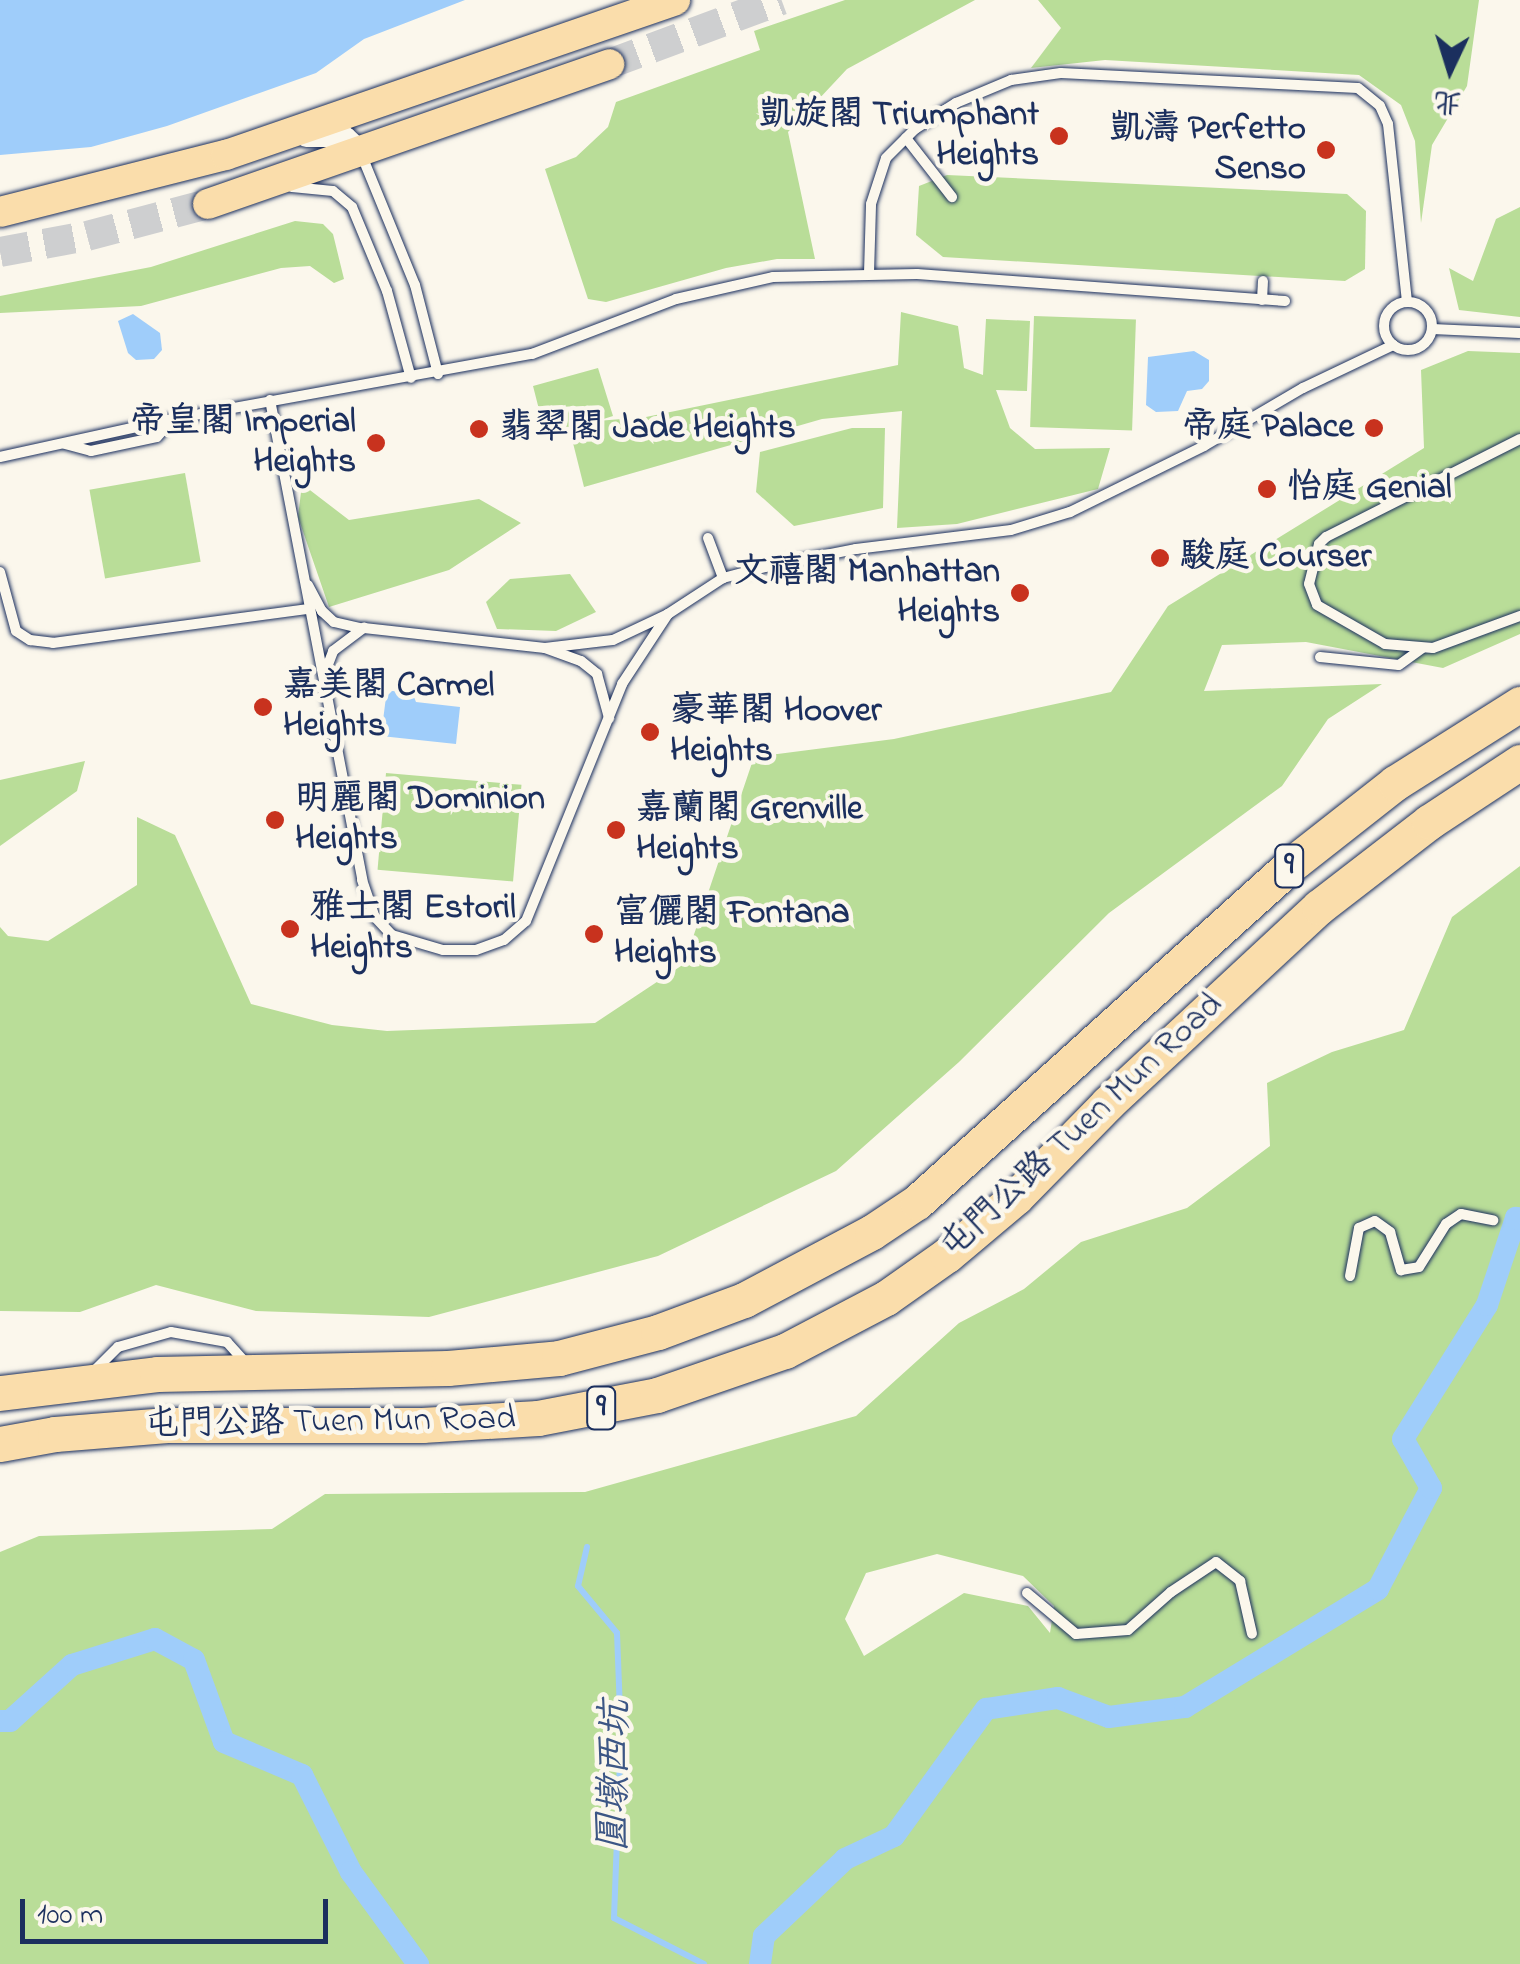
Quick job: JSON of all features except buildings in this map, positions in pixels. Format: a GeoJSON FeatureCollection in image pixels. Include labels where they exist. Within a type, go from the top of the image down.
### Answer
{"type":"FeatureCollection","features":[{"type":"Feature","properties":{"kind":"highway","name":"屯門公路 Tuen Mun Road"},"geometry":{"type":"LineString","coordinates":[[0,1393],[157,1374],[448,1368],[559,1358],[658,1332],[744,1300],[872,1232],[930,1192],[1292,864],[1394,783],[1520,704]]}},
{"type":"Feature","properties":{"kind":"highway","name":"屯門公路 Tuen Mun Road"},"geometry":{"type":"LineString","coordinates":[[0,1444],[68,1433],[167,1425],[422,1426],[538,1418],[670,1391],[785,1351],[886,1298],[948,1255],[1016,1198],[1108,1103],[1319,907],[1429,822],[1520,762]]}},
{"type":"Feature","properties":{"kind":"main road"},"geometry":{"type":"LineString","coordinates":[[0,212],[226,155],[675,0]]}},
{"type":"Feature","properties":{"kind":"main road"},"geometry":{"type":"LineString","coordinates":[[208,204],[609,64]]}},
{"type":"Feature","properties":{"kind":"street"},"geometry":{"type":"LineString","coordinates":[[226,155],[324,134],[346,138],[360,150]]}},
{"type":"Feature","properties":{"kind":"lane"},"geometry":{"type":"LineString","coordinates":[[869,274],[871,204],[886,158],[906,138],[956,103],[1011,80],[1061,74],[1358,88],[1380,106],[1388,124],[1407,302]]}},
{"type":"Feature","properties":{"kind":"lane"},"geometry":{"type":"LineString","coordinates":[[906,138],[952,197]]}},
{"type":"Feature","properties":{"kind":"lane"},"geometry":{"type":"LineString","coordinates":[[360,150],[415,285],[438,374]]}},
{"type":"Feature","properties":{"kind":"lane"},"geometry":{"type":"LineString","coordinates":[[237,192],[320,186],[343,196],[387,292],[411,378]]}},
{"type":"Feature","properties":{"kind":"lane"},"geometry":{"type":"LineString","coordinates":[[0,457],[270,400],[438,374],[532,354],[676,299],[773,277],[869,274],[1285,301]]}},
{"type":"Feature","properties":{"kind":"lane"},"geometry":{"type":"LineString","coordinates":[[1262,300],[1263,280]]}},
{"type":"Feature","properties":{"kind":"lane"},"geometry":{"type":"LineString","coordinates":[[1407,302],[1422,307],[1432,329],[1420,347],[1406,350],[1392,345],[1384,333],[1384,319],[1393,307],[1407,302]]}},
{"type":"Feature","properties":{"kind":"lane"},"geometry":{"type":"LineString","coordinates":[[1432,329],[1520,333]]}},
{"type":"Feature","properties":{"kind":"lane"},"geometry":{"type":"LineString","coordinates":[[299,561],[322,611],[350,628],[545,648],[613,640],[668,614],[724,578],[856,549],[1011,530],[1070,512],[1392,345]]}},
{"type":"Feature","properties":{"kind":"lane"},"geometry":{"type":"LineString","coordinates":[[270,400],[307,609],[362,880],[375,917],[392,934],[443,950],[476,950],[504,940],[526,921],[622,684],[668,614]]}},
{"type":"Feature","properties":{"kind":"lane"},"geometry":{"type":"LineString","coordinates":[[1520,438],[1319,544],[1310,584],[1317,605],[1365,637],[1385,644],[1434,648],[1520,616]]}},
{"type":"Feature","properties":{"kind":"lane"},"geometry":{"type":"LineString","coordinates":[[708,538],[724,578]]}},
{"type":"Feature","properties":{"kind":"lane"},"geometry":{"type":"LineString","coordinates":[[0,572],[16,631],[30,640],[53,643],[307,609]]}},
{"type":"Feature","properties":{"kind":"lane"},"geometry":{"type":"LineString","coordinates":[[325,702],[325,664],[346,639],[364,628]]}},
{"type":"Feature","properties":{"kind":"lane"},"geometry":{"type":"LineString","coordinates":[[545,648],[582,661],[597,674],[609,718]]}},
{"type":"Feature","properties":{"kind":"lane"},"geometry":{"type":"LineString","coordinates":[[1320,657],[1399,665],[1422,648]]}},
{"type":"Feature","properties":{"kind":"lane"},"geometry":{"type":"LineString","coordinates":[[1350,1276],[1360,1228],[1375,1221],[1390,1232],[1401,1270],[1419,1268],[1446,1224],[1461,1214],[1493,1220]]}},
{"type":"Feature","properties":{"kind":"lane"},"geometry":{"type":"LineString","coordinates":[[1027,1593],[1076,1634],[1128,1630],[1171,1592],[1216,1562],[1240,1581],[1252,1634]]}},
{"type":"Feature","properties":{"kind":"green space"},"geometry":{"type":"Polygon","coordinates":[[[845,0],[975,0],[847,69],[788,132],[815,259],[777,259],[726,268],[606,302],[588,299],[545,169],[576,157],[608,127],[616,102],[760,50],[754,31],[845,0]]]}},
{"type":"Feature","properties":{"kind":"green space"},"geometry":{"type":"Polygon","coordinates":[[[1038,0],[1479,0],[1467,86],[1432,145],[1421,223],[1415,141],[1401,105],[1359,75],[1105,60],[1031,68],[1061,28],[1038,0]]]}},
{"type":"Feature","properties":{"kind":"green space"},"geometry":{"type":"Polygon","coordinates":[[[947,175],[1347,194],[1366,211],[1365,269],[1345,281],[943,257],[916,235],[919,186],[947,175]]]}},
{"type":"Feature","properties":{"kind":"green space"},"geometry":{"type":"Polygon","coordinates":[[[1520,207],[1520,317],[1459,310],[1449,268],[1473,281],[1496,219],[1520,207]]]}},
{"type":"Feature","properties":{"kind":"green space"},"geometry":{"type":"Polygon","coordinates":[[[295,221],[323,224],[333,234],[344,279],[334,283],[310,266],[281,268],[141,306],[0,313],[0,296],[151,267],[295,221]]]}},
{"type":"Feature","properties":{"kind":"green space"},"geometry":{"type":"Polygon","coordinates":[[[901,312],[958,326],[964,368],[983,375],[986,319],[1030,321],[1027,391],[996,390],[1010,428],[1035,449],[1110,448],[1098,489],[957,524],[897,528],[902,411],[822,419],[584,487],[573,443],[585,423],[545,433],[533,386],[598,368],[613,416],[597,421],[646,417],[898,365],[901,312]]]}},
{"type":"Feature","properties":{"kind":"green space"},"geometry":{"type":"Polygon","coordinates":[[[1034,316],[1136,320],[1132,430],[1030,427],[1034,316]]]}},
{"type":"Feature","properties":{"kind":"green space"},"geometry":{"type":"Polygon","coordinates":[[[1468,351],[1520,353],[1520,634],[1443,668],[1306,642],[1222,645],[1204,691],[1382,684],[1328,719],[1282,786],[1109,913],[959,1062],[836,1171],[658,1256],[429,1317],[256,1311],[156,1285],[80,1312],[0,1311],[0,927],[8,936],[48,941],[137,885],[137,817],[175,835],[251,1004],[332,1025],[387,1031],[595,1023],[684,964],[754,757],[894,739],[1111,692],[1168,606],[1424,448],[1421,370],[1468,351]]]}},
{"type":"Feature","properties":{"kind":"green space"},"geometry":{"type":"Polygon","coordinates":[[[852,428],[885,428],[883,508],[794,526],[756,492],[760,452],[852,428]]]}},
{"type":"Feature","properties":{"kind":"green space"},"geometry":{"type":"Polygon","coordinates":[[[185,473],[201,562],[105,578],[89,490],[185,473]]]}},
{"type":"Feature","properties":{"kind":"green space"},"geometry":{"type":"Polygon","coordinates":[[[302,484],[349,520],[479,499],[521,523],[449,570],[329,607],[298,517],[302,484]]]}},
{"type":"Feature","properties":{"kind":"green space"},"geometry":{"type":"Polygon","coordinates":[[[570,574],[596,612],[556,631],[497,629],[486,602],[510,579],[570,574]]]}},
{"type":"Feature","properties":{"kind":"green space"},"geometry":{"type":"Polygon","coordinates":[[[85,761],[77,791],[0,846],[0,780],[85,761]]]}},
{"type":"Feature","properties":{"kind":"green space"},"geometry":{"type":"Polygon","coordinates":[[[386,773],[521,785],[513,881],[378,870],[386,773]]]}},
{"type":"Feature","properties":{"kind":"green space"},"geometry":{"type":"Polygon","coordinates":[[[1520,866],[1520,1964],[0,1964],[0,1552],[39,1536],[272,1529],[325,1494],[585,1492],[856,1416],[959,1323],[1024,1289],[1081,1242],[1187,1208],[1270,1146],[1267,1083],[1332,1052],[1404,1030],[1452,917],[1520,866]],[[937,1554],[866,1573],[845,1619],[864,1656],[964,1593],[1028,1606],[1050,1633],[1054,1606],[1023,1576],[937,1554]]]}},
{"type":"Feature","properties":{"kind":"water"},"geometry":{"type":"Polygon","coordinates":[[[0,0],[465,0],[364,39],[316,73],[167,126],[91,147],[0,155],[0,0]]]}},
{"type":"Feature","properties":{"kind":"water"},"geometry":{"type":"Polygon","coordinates":[[[133,314],[160,333],[162,350],[154,359],[136,360],[128,353],[118,321],[133,314]]]}},
{"type":"Feature","properties":{"kind":"water"},"geometry":{"type":"Polygon","coordinates":[[[1194,351],[1209,360],[1209,381],[1202,389],[1187,391],[1178,411],[1156,412],[1146,405],[1148,357],[1194,351]]]}},
{"type":"Feature","properties":{"kind":"water"},"geometry":{"type":"Polygon","coordinates":[[[392,691],[412,692],[416,702],[460,707],[456,744],[381,736],[386,697],[392,691]]]}},
{"type":"Feature","properties":{"kind":"waterway"},"geometry":{"type":"LineString","coordinates":[[760,1964],[764,1936],[845,1859],[894,1836],[986,1709],[1058,1698],[1109,1717],[1185,1707],[1378,1589],[1431,1488],[1403,1439],[1487,1305],[1516,1218],[1520,1219]]}},
{"type":"Feature","properties":{"kind":"waterway","name":"圓墩西坑"},"geometry":{"type":"LineString","coordinates":[[587,1547],[578,1586],[617,1633],[621,1735],[614,1918],[704,1964]]}},
{"type":"Feature","properties":{"kind":"waterway"},"geometry":{"type":"LineString","coordinates":[[0,1721],[10,1721],[72,1665],[155,1639],[194,1660],[224,1742],[302,1775],[351,1872],[418,1964]]}},
{"type":"Feature","properties":{"kind":"tunnel"},"geometry":{"type":"LineString","coordinates":[[609,64],[781,0]]}},
{"type":"Feature","properties":{"kind":"tunnel"},"geometry":{"type":"LineString","coordinates":[[0,252],[87,236],[208,204]]}},
{"type":"Feature","properties":{"kind":"place","name":"凱旋閣 Triumphant Heights"},"geometry":{"type":"Point","coordinates":[1059,136]}},
{"type":"Feature","properties":{"kind":"place","name":"凱濤 Perfetto Senso"},"geometry":{"type":"Point","coordinates":[1326,150]}},
{"type":"Feature","properties":{"kind":"place","name":"帝庭 Palace"},"geometry":{"type":"Point","coordinates":[1374,428]}},
{"type":"Feature","properties":{"kind":"place","name":"翡翠閣 Jade Heights"},"geometry":{"type":"Point","coordinates":[479,429]}},
{"type":"Feature","properties":{"kind":"place","name":"帝皇閣 Imperial Heights"},"geometry":{"type":"Point","coordinates":[376,443]}},
{"type":"Feature","properties":{"kind":"place","name":"怡庭 Genial"},"geometry":{"type":"Point","coordinates":[1267,489]}},
{"type":"Feature","properties":{"kind":"place","name":"駿庭 Courser"},"geometry":{"type":"Point","coordinates":[1160,558]}},
{"type":"Feature","properties":{"kind":"place","name":"文禧閣 Manhattan Heights"},"geometry":{"type":"Point","coordinates":[1020,593]}},
{"type":"Feature","properties":{"kind":"place","name":"嘉美閣 Carmel Heights"},"geometry":{"type":"Point","coordinates":[263,707]}},
{"type":"Feature","properties":{"kind":"place","name":"豪華閣 Hoover Heights"},"geometry":{"type":"Point","coordinates":[650,732]}},
{"type":"Feature","properties":{"kind":"place","name":"明麗閣 Dominion Heights"},"geometry":{"type":"Point","coordinates":[275,820]}},
{"type":"Feature","properties":{"kind":"place","name":"嘉蘭閣 Grenville Heights"},"geometry":{"type":"Point","coordinates":[616,830]}},
{"type":"Feature","properties":{"kind":"place","name":"雅士閣 Estoril Heights"},"geometry":{"type":"Point","coordinates":[290,929]}},
{"type":"Feature","properties":{"kind":"place","name":"富儷閣 Fontana Heights"},"geometry":{"type":"Point","coordinates":[594,934]}}]}
